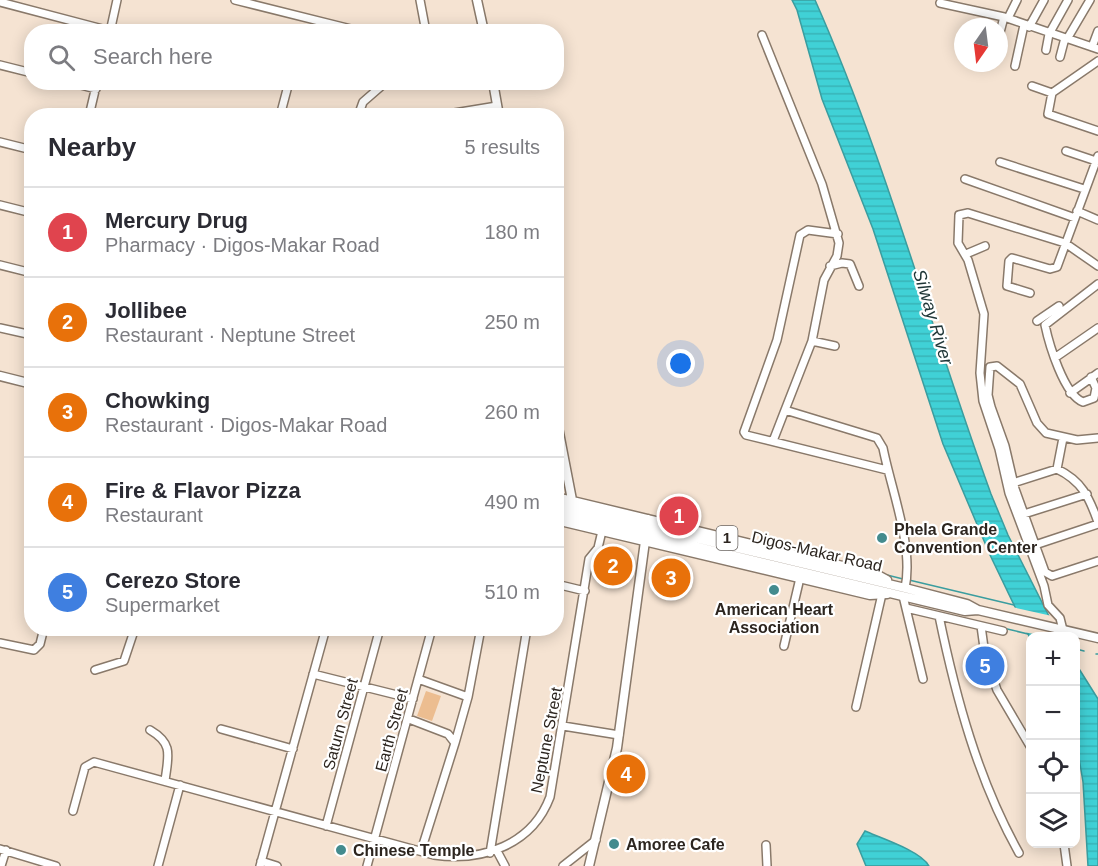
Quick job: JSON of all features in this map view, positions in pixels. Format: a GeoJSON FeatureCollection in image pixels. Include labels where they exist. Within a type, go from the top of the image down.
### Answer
{"type":"FeatureCollection","features":[{"type":"Feature","properties":{"kind":"main road"},"geometry":{"type":"LineString","coordinates":[[477,0],[482,24]]}},
{"type":"Feature","properties":{"kind":"main road"},"geometry":{"type":"LineString","coordinates":[[494,90],[497,106]]}},
{"type":"Feature","properties":{"kind":"main road"},"geometry":{"type":"LineString","coordinates":[[0,376],[24,382]]}},
{"type":"Feature","properties":{"kind":"main road"},"geometry":{"type":"LineString","coordinates":[[564,463],[576,525]]}},
{"type":"Feature","properties":{"kind":"main road","name":"Digos-Makar Road"},"geometry":{"type":"LineString","coordinates":[[564,499],[876,573],[894,589]]}},
{"type":"Feature","properties":{"kind":"main road","name":"Digos-Makar Road"},"geometry":{"type":"LineString","coordinates":[[564,507],[894,589],[965,611],[978,610],[1098,638]]}},
{"type":"Feature","properties":{"kind":"main road","name":"Digos-Makar Road"},"geometry":{"type":"LineString","coordinates":[[564,515],[894,589]]}},
{"type":"Feature","properties":{"kind":"main road"},"geometry":{"type":"LineString","coordinates":[[589,866],[619,735],[648,519]]}},
{"type":"Feature","properties":{"kind":"main road","name":"Digos-Makar Road"},"geometry":{"type":"LineString","coordinates":[[564,522],[870,595],[882,594],[894,589]]}},
{"type":"Feature","properties":{"kind":"street"},"geometry":{"type":"LineString","coordinates":[[112,24],[117,0]]}},
{"type":"Feature","properties":{"kind":"street"},"geometry":{"type":"LineString","coordinates":[[235,0],[266,4],[325,24]]}},
{"type":"Feature","properties":{"kind":"street"},"geometry":{"type":"LineString","coordinates":[[420,0],[424,24]]}},
{"type":"Feature","properties":{"kind":"street"},"geometry":{"type":"LineString","coordinates":[[964,8],[969,0]]}},
{"type":"Feature","properties":{"kind":"street"},"geometry":{"type":"LineString","coordinates":[[1006,17],[1017,0]]}},
{"type":"Feature","properties":{"kind":"street"},"geometry":{"type":"LineString","coordinates":[[1015,66],[1027,26],[1044,0]]}},
{"type":"Feature","properties":{"kind":"street"},"geometry":{"type":"LineString","coordinates":[[1046,50],[1049,34],[1068,0]]}},
{"type":"Feature","properties":{"kind":"street"},"geometry":{"type":"LineString","coordinates":[[1060,57],[1066,38],[1090,0]]}},
{"type":"Feature","properties":{"kind":"street"},"geometry":{"type":"LineString","coordinates":[[0,3],[83,24]]}},
{"type":"Feature","properties":{"kind":"street"},"geometry":{"type":"LineString","coordinates":[[940,3],[1006,17],[1049,34],[1095,48],[1098,31]]}},
{"type":"Feature","properties":{"kind":"street"},"geometry":{"type":"LineString","coordinates":[[762,35],[822,184],[838,234],[838,250],[824,280],[812,341],[772,441]]}},
{"type":"Feature","properties":{"kind":"street"},"geometry":{"type":"LineString","coordinates":[[1098,61],[1052,93],[1048,114],[1098,131]]}},
{"type":"Feature","properties":{"kind":"street"},"geometry":{"type":"LineString","coordinates":[[0,65],[24,71]]}},
{"type":"Feature","properties":{"kind":"street"},"geometry":{"type":"LineString","coordinates":[[1032,86],[1052,93]]}},
{"type":"Feature","properties":{"kind":"street"},"geometry":{"type":"LineString","coordinates":[[91,108],[95,90]]}},
{"type":"Feature","properties":{"kind":"street"},"geometry":{"type":"LineString","coordinates":[[282,108],[287,90]]}},
{"type":"Feature","properties":{"kind":"street"},"geometry":{"type":"LineString","coordinates":[[361,108],[363,102],[377,90]]}},
{"type":"Feature","properties":{"kind":"street"},"geometry":{"type":"LineString","coordinates":[[483,108],[497,106]]}},
{"type":"Feature","properties":{"kind":"street"},"geometry":{"type":"LineString","coordinates":[[0,142],[24,148]]}},
{"type":"Feature","properties":{"kind":"street"},"geometry":{"type":"LineString","coordinates":[[1030,293],[1007,286],[1009,260],[1015,259],[1053,270],[1058,265],[1084,189],[1097,159],[1066,151]]}},
{"type":"Feature","properties":{"kind":"street"},"geometry":{"type":"LineString","coordinates":[[1000,162],[1084,189]]}},
{"type":"Feature","properties":{"kind":"street"},"geometry":{"type":"LineString","coordinates":[[1092,171],[1098,177]]}},
{"type":"Feature","properties":{"kind":"street"},"geometry":{"type":"LineString","coordinates":[[965,179],[1098,220]]}},
{"type":"Feature","properties":{"kind":"street"},"geometry":{"type":"LineString","coordinates":[[0,205],[24,211]]}},
{"type":"Feature","properties":{"kind":"street"},"geometry":{"type":"LineString","coordinates":[[1061,629],[1060,618],[1048,605],[1044,586],[1009,493],[999,449],[983,401],[980,383],[984,314],[966,254],[958,243],[959,217],[963,212],[1065,243],[1098,266]]}},
{"type":"Feature","properties":{"kind":"street"},"geometry":{"type":"LineString","coordinates":[[838,234],[808,230],[802,232],[798,240],[777,340],[744,430],[746,435],[887,470]]}},
{"type":"Feature","properties":{"kind":"street"},"geometry":{"type":"LineString","coordinates":[[966,254],[985,246]]}},
{"type":"Feature","properties":{"kind":"street"},"geometry":{"type":"LineString","coordinates":[[830,266],[850,264],[859,286]]}},
{"type":"Feature","properties":{"kind":"street"},"geometry":{"type":"LineString","coordinates":[[0,265],[24,271]]}},
{"type":"Feature","properties":{"kind":"street"},"geometry":{"type":"LineString","coordinates":[[1037,321],[1098,279]]}},
{"type":"Feature","properties":{"kind":"street"},"geometry":{"type":"LineString","coordinates":[[1095,375],[1094,398],[1083,402],[1070,393],[1046,322],[1098,284]]}},
{"type":"Feature","properties":{"kind":"street"},"geometry":{"type":"LineString","coordinates":[[0,328],[24,333]]}},
{"type":"Feature","properties":{"kind":"street"},"geometry":{"type":"LineString","coordinates":[[1056,357],[1098,328]]}},
{"type":"Feature","properties":{"kind":"street"},"geometry":{"type":"LineString","coordinates":[[812,341],[835,346]]}},
{"type":"Feature","properties":{"kind":"street"},"geometry":{"type":"LineString","coordinates":[[1098,438],[1053,436],[1041,428],[1017,381],[997,366],[990,367],[988,399],[1005,446],[1013,483],[1048,575],[1098,561]]}},
{"type":"Feature","properties":{"kind":"street"},"geometry":{"type":"LineString","coordinates":[[1070,393],[1095,375]]}},
{"type":"Feature","properties":{"kind":"street"},"geometry":{"type":"LineString","coordinates":[[785,410],[874,436],[883,448],[906,562],[904,592],[906,608],[923,679]]}},
{"type":"Feature","properties":{"kind":"street"},"geometry":{"type":"LineString","coordinates":[[1057,469],[1063,438]]}},
{"type":"Feature","properties":{"kind":"street"},"geometry":{"type":"LineString","coordinates":[[1013,483],[1057,469],[1076,480],[1087,494],[1098,523],[1035,545]]}},
{"type":"Feature","properties":{"kind":"street"},"geometry":{"type":"LineString","coordinates":[[1024,514],[1087,494]]}},
{"type":"Feature","properties":{"kind":"street","name":"Neptune Street"},"geometry":{"type":"LineString","coordinates":[[73,811],[85,767],[91,762],[421,851],[461,857],[493,852],[527,830],[547,805],[564,726],[589,559],[598,548],[602,531]]}},
{"type":"Feature","properties":{"kind":"street"},"geometry":{"type":"LineString","coordinates":[[784,646],[800,578]]}},
{"type":"Feature","properties":{"kind":"street"},"geometry":{"type":"LineString","coordinates":[[564,586],[585,591]]}},
{"type":"Feature","properties":{"kind":"street"},"geometry":{"type":"LineString","coordinates":[[856,707],[882,594]]}},
{"type":"Feature","properties":{"kind":"street"},"geometry":{"type":"LineString","coordinates":[[906,608],[1003,631]]}},
{"type":"Feature","properties":{"kind":"street"},"geometry":{"type":"LineString","coordinates":[[939,616],[971,744],[998,814],[1019,853]]}},
{"type":"Feature","properties":{"kind":"street"},"geometry":{"type":"LineString","coordinates":[[981,626],[985,655],[1000,696],[1026,740]]}},
{"type":"Feature","properties":{"kind":"street"},"geometry":{"type":"LineString","coordinates":[[0,643],[34,650],[40,644],[42,636]]}},
{"type":"Feature","properties":{"kind":"street"},"geometry":{"type":"LineString","coordinates":[[94,670],[124,661],[132,636]]}},
{"type":"Feature","properties":{"kind":"street"},"geometry":{"type":"LineString","coordinates":[[277,866],[261,864],[324,636]]}},
{"type":"Feature","properties":{"kind":"street","name":"Saturn Street"},"geometry":{"type":"LineString","coordinates":[[326,826],[378,636]]}},
{"type":"Feature","properties":{"kind":"street","name":"Earth Street"},"geometry":{"type":"LineString","coordinates":[[367,866],[430,636]]}},
{"type":"Feature","properties":{"kind":"street"},"geometry":{"type":"LineString","coordinates":[[421,851],[468,697],[479,636]]}},
{"type":"Feature","properties":{"kind":"street"},"geometry":{"type":"LineString","coordinates":[[505,866],[493,852],[526,636]]}},
{"type":"Feature","properties":{"kind":"street"},"geometry":{"type":"LineString","coordinates":[[314,674],[413,699]]}},
{"type":"Feature","properties":{"kind":"street"},"geometry":{"type":"LineString","coordinates":[[418,679],[468,697]]}},
{"type":"Feature","properties":{"kind":"street"},"geometry":{"type":"LineString","coordinates":[[409,719],[448,734],[455,743]]}},
{"type":"Feature","properties":{"kind":"street"},"geometry":{"type":"LineString","coordinates":[[564,726],[619,735]]}},
{"type":"Feature","properties":{"kind":"street"},"geometry":{"type":"LineString","coordinates":[[221,729],[293,749]]}},
{"type":"Feature","properties":{"kind":"street"},"geometry":{"type":"LineString","coordinates":[[150,730],[162,737],[168,747],[165,781]]}},
{"type":"Feature","properties":{"kind":"street"},"geometry":{"type":"LineString","coordinates":[[158,866],[180,785]]}},
{"type":"Feature","properties":{"kind":"street"},"geometry":{"type":"LineString","coordinates":[[563,866],[596,840]]}},
{"type":"Feature","properties":{"kind":"street"},"geometry":{"type":"LineString","coordinates":[[766,845],[767,866]]}},
{"type":"Feature","properties":{"kind":"street"},"geometry":{"type":"LineString","coordinates":[[1065,848],[1067,866]]}},
{"type":"Feature","properties":{"kind":"street"},"geometry":{"type":"LineString","coordinates":[[1,866],[3,849],[34,862],[56,866]]}},
{"type":"Feature","properties":{"kind":"shaded area"},"geometry":{"type":"Polygon","coordinates":[[[426,691],[441,696],[432,721],[417,716],[426,691]]]}},
{"type":"Feature","properties":{"kind":"water"},"geometry":{"type":"Polygon","coordinates":[[[792,0],[815,0],[886,183],[991,494],[1008,535],[1057,632],[1027,632],[990,555],[943,444],[873,229],[822,99],[797,10],[792,0]]]}},
{"type":"Feature","properties":{"kind":"water"},"geometry":{"type":"Polygon","coordinates":[[[1080,670],[1098,699],[1098,866],[1088,866],[1080,764],[1080,670]]]}},
{"type":"Feature","properties":{"kind":"water"},"geometry":{"type":"Polygon","coordinates":[[[865,831],[909,850],[925,860],[929,866],[866,866],[857,844],[865,831]]]}},
{"type":"Feature","properties":{"kind":"pier"},"geometry":{"type":"Polygon","coordinates":[[[1012,607],[1052,616],[1060,632],[1026,633],[1023,632],[1012,607]]]}},
{"type":"Feature","properties":{"kind":"waterway"},"geometry":{"type":"LineString","coordinates":[[887,575],[903,579]]}},
{"type":"Feature","properties":{"kind":"waterway"},"geometry":{"type":"LineString","coordinates":[[909,580],[1014,605]]}},
{"type":"Feature","properties":{"kind":"waterway"},"geometry":{"type":"LineString","coordinates":[[1003,628],[1026,634]]}},
{"type":"Feature","properties":{"kind":"waterway"},"geometry":{"type":"LineString","coordinates":[[1080,650],[1084,651]]}},
{"type":"Feature","properties":{"kind":"place","name":"Mercury Drug"},"geometry":{"type":"Point","coordinates":[679,516]}},
{"type":"Feature","properties":{"kind":"place","name":"Phela Grande Convention Center"},"geometry":{"type":"Point","coordinates":[882,538]}},
{"type":"Feature","properties":{"kind":"place","name":"Jollibee"},"geometry":{"type":"Point","coordinates":[613,566]}},
{"type":"Feature","properties":{"kind":"place","name":"Chowking"},"geometry":{"type":"Point","coordinates":[671,578]}},
{"type":"Feature","properties":{"kind":"place","name":"American Heart Association"},"geometry":{"type":"Point","coordinates":[774,590]}},
{"type":"Feature","properties":{"kind":"place","name":"Cerezo Store"},"geometry":{"type":"Point","coordinates":[985,666]}},
{"type":"Feature","properties":{"kind":"place","name":"Fire & Flavor Pizza"},"geometry":{"type":"Point","coordinates":[626,774]}},
{"type":"Feature","properties":{"kind":"place","name":"Amoree Cafe"},"geometry":{"type":"Point","coordinates":[614,844]}},
{"type":"Feature","properties":{"kind":"place","name":"Chinese Temple"},"geometry":{"type":"Point","coordinates":[341,850]}},
{"type":"Feature","properties":{"kind":"water label","name":"Silway River"},"geometry":{"type":"Point","coordinates":[933,317]}}]}
